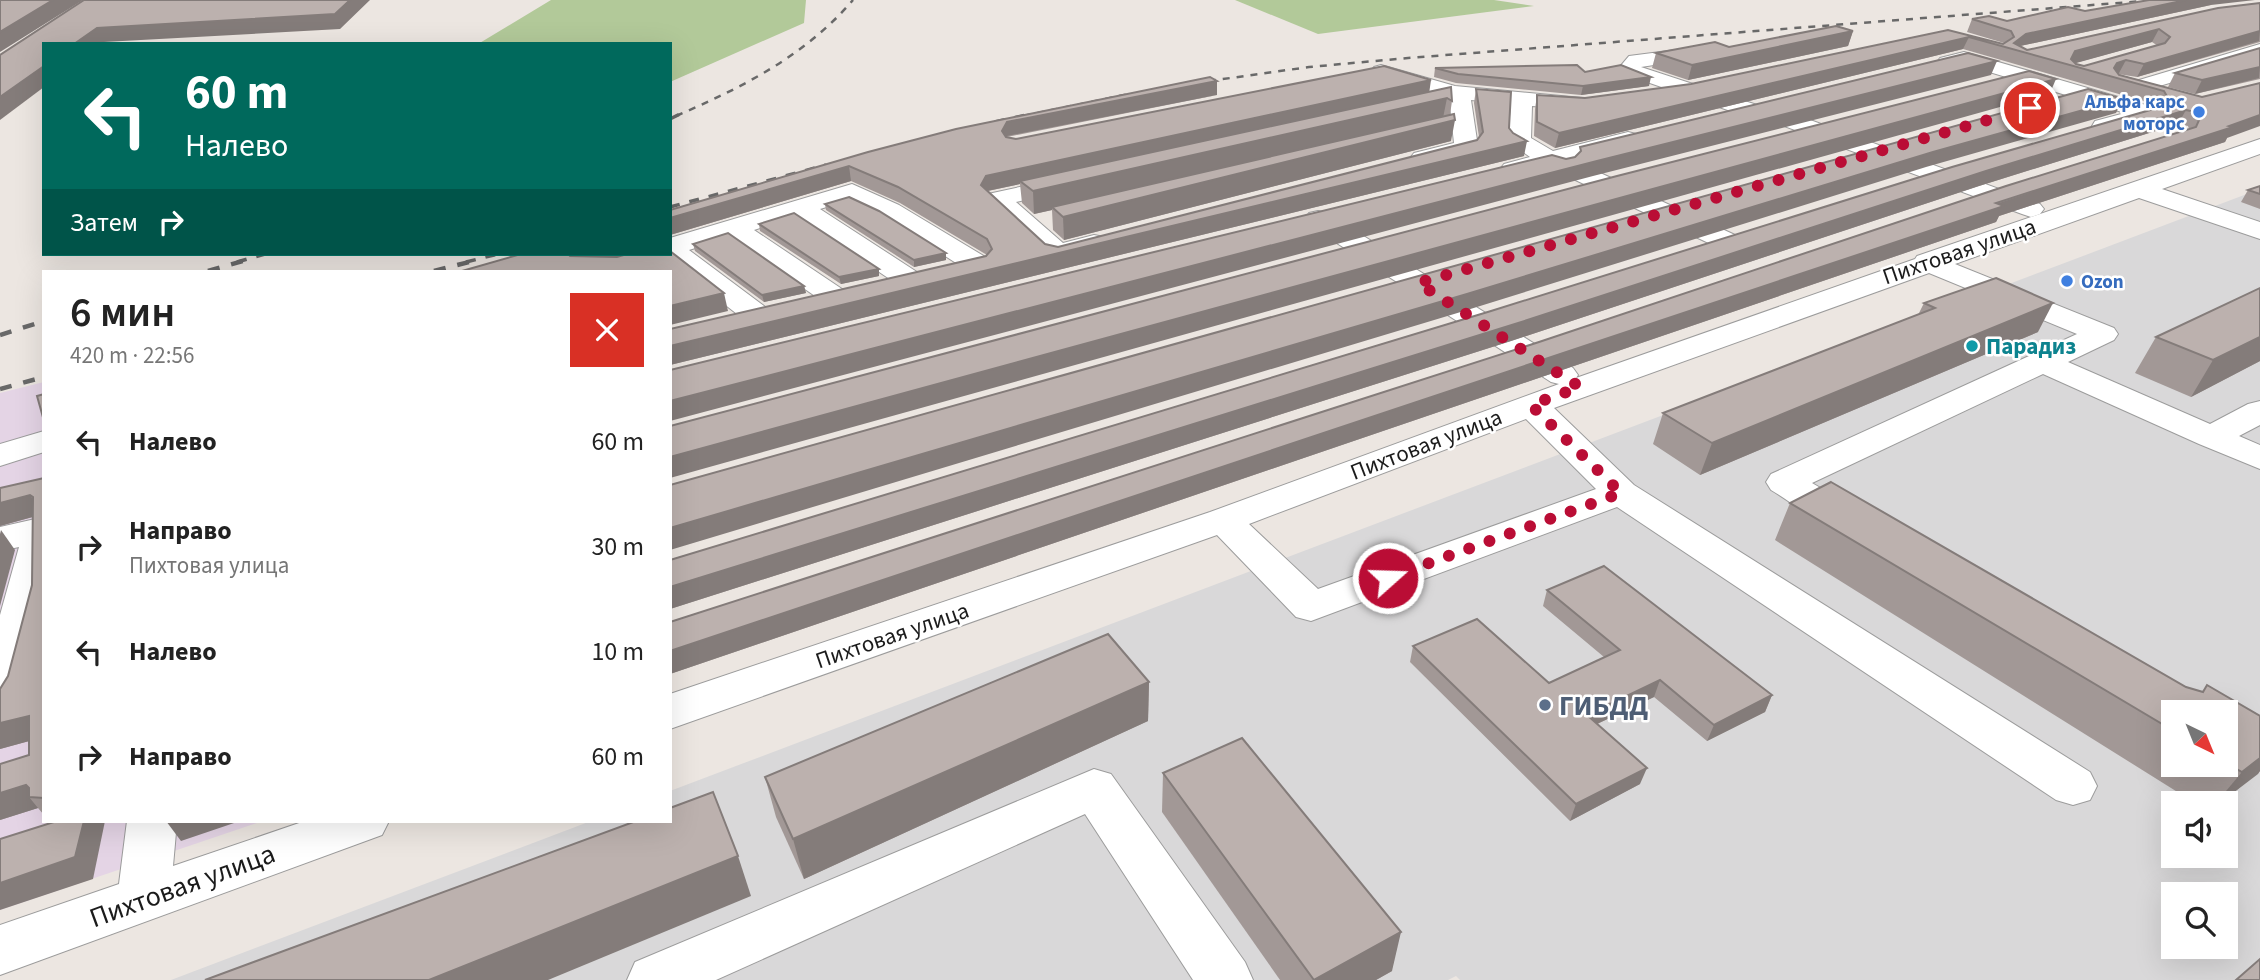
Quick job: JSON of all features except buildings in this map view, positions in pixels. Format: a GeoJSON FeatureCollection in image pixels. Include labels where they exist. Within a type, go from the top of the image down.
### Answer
{"type":"FeatureCollection","features":[{"type":"Feature","properties":{"kind":"street"},"geometry":{"type":"LineString","coordinates":[[1956,38],[2066,68]]}},
{"type":"Feature","properties":{"kind":"street"},"geometry":{"type":"LineString","coordinates":[[2136,87],[2260,50]]}},
{"type":"Feature","properties":{"kind":"street"},"geometry":{"type":"LineString","coordinates":[[1699,53],[1636,60],[1628,69],[1747,109],[1772,114],[2054,218]]}},
{"type":"Feature","properties":{"kind":"street"},"geometry":{"type":"LineString","coordinates":[[1923,68],[1964,58],[2148,113],[2082,132]]}},
{"type":"Feature","properties":{"kind":"street"},"geometry":{"type":"LineString","coordinates":[[1983,86],[2022,75]]}},
{"type":"Feature","properties":{"kind":"street"},"geometry":{"type":"LineString","coordinates":[[1363,82],[1411,79],[1459,94],[1581,104],[1607,100]]}},
{"type":"Feature","properties":{"kind":"street"},"geometry":{"type":"LineString","coordinates":[[1647,94],[1728,80]]}},
{"type":"Feature","properties":{"kind":"street"},"geometry":{"type":"LineString","coordinates":[[2112,80],[2172,97]]}},
{"type":"Feature","properties":{"kind":"street"},"geometry":{"type":"LineString","coordinates":[[2043,104],[2082,93]]}},
{"type":"Feature","properties":{"kind":"street"},"geometry":{"type":"LineString","coordinates":[[1419,105],[1459,94]]}},
{"type":"Feature","properties":{"kind":"street"},"geometry":{"type":"LineString","coordinates":[[1400,164],[1466,147],[1459,94]]}},
{"type":"Feature","properties":{"kind":"street"},"geometry":{"type":"LineString","coordinates":[[1522,99],[1519,141],[1550,159],[1726,241]]}},
{"type":"Feature","properties":{"kind":"street"},"geometry":{"type":"LineString","coordinates":[[1708,119],[1788,99]]}},
{"type":"Feature","properties":{"kind":"street"},"geometry":{"type":"LineString","coordinates":[[1774,140],[1853,119]]}},
{"type":"Feature","properties":{"kind":"street"},"geometry":{"type":"LineString","coordinates":[[1436,129],[1463,122]]}},
{"type":"Feature","properties":{"kind":"street"},"geometry":{"type":"LineString","coordinates":[[1485,176],[1655,132]]}},
{"type":"Feature","properties":{"kind":"street"},"geometry":{"type":"LineString","coordinates":[[1833,163],[1912,140]]}},
{"type":"Feature","properties":{"kind":"street","name":"Пихтовая улица"},"geometry":{"type":"LineString","coordinates":[[672,711],[1223,520],[1580,387],[2260,146]]}},
{"type":"Feature","properties":{"kind":"street"},"geometry":{"type":"LineString","coordinates":[[1897,187],[1976,163]]}},
{"type":"Feature","properties":{"kind":"street"},"geometry":{"type":"LineString","coordinates":[[1564,195],[1643,174]]}},
{"type":"Feature","properties":{"kind":"street"},"geometry":{"type":"LineString","coordinates":[[1092,178],[997,199],[1058,253],[1111,239]]}},
{"type":"Feature","properties":{"kind":"street"},"geometry":{"type":"LineString","coordinates":[[1950,207],[2027,182]]}},
{"type":"Feature","properties":{"kind":"street"},"geometry":{"type":"LineString","coordinates":[[2138,188],[2260,231]]}},
{"type":"Feature","properties":{"kind":"street"},"geometry":{"type":"LineString","coordinates":[[672,246],[852,191],[890,210],[977,264],[720,324]]}},
{"type":"Feature","properties":{"kind":"street"},"geometry":{"type":"LineString","coordinates":[[1623,223],[1701,200]]}},
{"type":"Feature","properties":{"kind":"street"},"geometry":{"type":"LineString","coordinates":[[799,207],[910,280]]}},
{"type":"Feature","properties":{"kind":"street"},"geometry":{"type":"LineString","coordinates":[[1318,219],[1379,246],[1536,346],[1580,387]]}},
{"type":"Feature","properties":{"kind":"street"},"geometry":{"type":"LineString","coordinates":[[1028,226],[1055,220]]}},
{"type":"Feature","properties":{"kind":"street"},"geometry":{"type":"LineString","coordinates":[[734,228],[856,292]]}},
{"type":"Feature","properties":{"kind":"street"},"geometry":{"type":"LineString","coordinates":[[1699,250],[1752,233]]}},
{"type":"Feature","properties":{"kind":"street"},"geometry":{"type":"LineString","coordinates":[[1325,260],[1379,246]]}},
{"type":"Feature","properties":{"kind":"street"},"geometry":{"type":"LineString","coordinates":[[672,248],[778,310]]}},
{"type":"Feature","properties":{"kind":"street"},"geometry":{"type":"LineString","coordinates":[[1878,538],[1784,482],[2103,334],[1927,262]]}},
{"type":"Feature","properties":{"kind":"street"},"geometry":{"type":"LineString","coordinates":[[1378,295],[1431,279]]}},
{"type":"Feature","properties":{"kind":"street"},"geometry":{"type":"LineString","coordinates":[[1436,332],[1489,316]]}},
{"type":"Feature","properties":{"kind":"street"},"geometry":{"type":"LineString","coordinates":[[1484,363],[1536,346]]}},
{"type":"Feature","properties":{"kind":"street"},"geometry":{"type":"LineString","coordinates":[[2042,362],[2260,458]]}},
{"type":"Feature","properties":{"kind":"street"},"geometry":{"type":"LineString","coordinates":[[1531,405],[1621,493],[2073,786]]}},
{"type":"Feature","properties":{"kind":"street"},"geometry":{"type":"LineString","coordinates":[[2211,437],[2260,411]]}},
{"type":"Feature","properties":{"kind":"street"},"geometry":{"type":"LineString","coordinates":[[0,455],[42,442]]}},
{"type":"Feature","properties":{"kind":"street"},"geometry":{"type":"LineString","coordinates":[[1223,520],[1311,607],[1621,493]]}},
{"type":"Feature","properties":{"kind":"street"},"geometry":{"type":"LineString","coordinates":[[0,539],[42,529]]}},
{"type":"Feature","properties":{"kind":"street"},"geometry":{"type":"LineString","coordinates":[[0,696],[42,533]]}},
{"type":"Feature","properties":{"kind":"street"},"geometry":{"type":"LineString","coordinates":[[655,980],[1094,788],[1225,980]]}},
{"type":"Feature","properties":{"kind":"street"},"geometry":{"type":"LineString","coordinates":[[144,899],[152,823]]}},
{"type":"Feature","properties":{"kind":"street","name":"Пихтовая улица"},"geometry":{"type":"LineString","coordinates":[[0,950],[358,823]]}},
{"type":"Feature","properties":{"kind":"shaded area"},"geometry":{"type":"Polygon","coordinates":[[[2260,189],[2260,980],[1460,980],[1456,976],[1448,980],[171,980],[586,823],[672,823],[672,790],[2260,189]]]}},
{"type":"Feature","properties":{"kind":"shaded area"},"geometry":{"type":"Polygon","coordinates":[[[42,382],[42,823],[257,823],[0,910],[0,393],[42,382]]]}},
{"type":"Feature","properties":{"kind":"green space"},"geometry":{"type":"Polygon","coordinates":[[[551,0],[806,0],[804,23],[672,81],[672,42],[481,42],[551,0]]]}},
{"type":"Feature","properties":{"kind":"green space"},"geometry":{"type":"Polygon","coordinates":[[[1235,0],[1494,0],[1534,6],[1318,34],[1235,0]]]}},
{"type":"Feature","properties":{"kind":"railway"},"geometry":{"type":"LineString","coordinates":[[676,116],[725,94],[794,54],[815,38],[853,0]]}},
{"type":"Feature","properties":{"kind":"railway"},"geometry":{"type":"LineString","coordinates":[[1195,83],[1309,67],[1408,58],[2157,0]]}},
{"type":"Feature","properties":{"kind":"railway"},"geometry":{"type":"LineString","coordinates":[[1023,116],[1129,94]]}},
{"type":"Feature","properties":{"kind":"railway"},"geometry":{"type":"LineString","coordinates":[[676,116],[680,114]]}},
{"type":"Feature","properties":{"kind":"railway"},"geometry":{"type":"LineString","coordinates":[[995,122],[1031,114]]}},
{"type":"Feature","properties":{"kind":"railway"},"geometry":{"type":"LineString","coordinates":[[672,118],[676,116]]}},
{"type":"Feature","properties":{"kind":"railway"},"geometry":{"type":"LineString","coordinates":[[672,206],[826,165]]}},
{"type":"Feature","properties":{"kind":"railway"},"geometry":{"type":"LineString","coordinates":[[237,262],[258,256]]}},
{"type":"Feature","properties":{"kind":"railway"},"geometry":{"type":"LineString","coordinates":[[466,262],[490,256]]}},
{"type":"Feature","properties":{"kind":"railway"},"geometry":{"type":"LineString","coordinates":[[212,270],[243,261]]}},
{"type":"Feature","properties":{"kind":"railway"},"geometry":{"type":"LineString","coordinates":[[438,270],[473,261]]}},
{"type":"Feature","properties":{"kind":"railway"},"geometry":{"type":"LineString","coordinates":[[0,335],[42,322]]}},
{"type":"Feature","properties":{"kind":"railway"},"geometry":{"type":"LineString","coordinates":[[0,389],[42,378]]}},
{"type":"Feature","properties":{"kind":"place","name":"Альфа карс моторс"},"geometry":{"type":"Point","coordinates":[2199,112]}},
{"type":"Feature","properties":{"kind":"place","name":"Ozon"},"geometry":{"type":"Point","coordinates":[2067,281]}},
{"type":"Feature","properties":{"kind":"place","name":"Парадиз"},"geometry":{"type":"Point","coordinates":[1972,346]}},
{"type":"Feature","properties":{"kind":"place","name":"ГИБДД"},"geometry":{"type":"Point","coordinates":[1545,705]}},
{"type":"Feature","properties":{"kind":"route"},"geometry":{"type":"LineString","coordinates":[[1388,578],[1621,493],[1531,405],[1580,387],[1418,283],[2030,108]]}}]}
